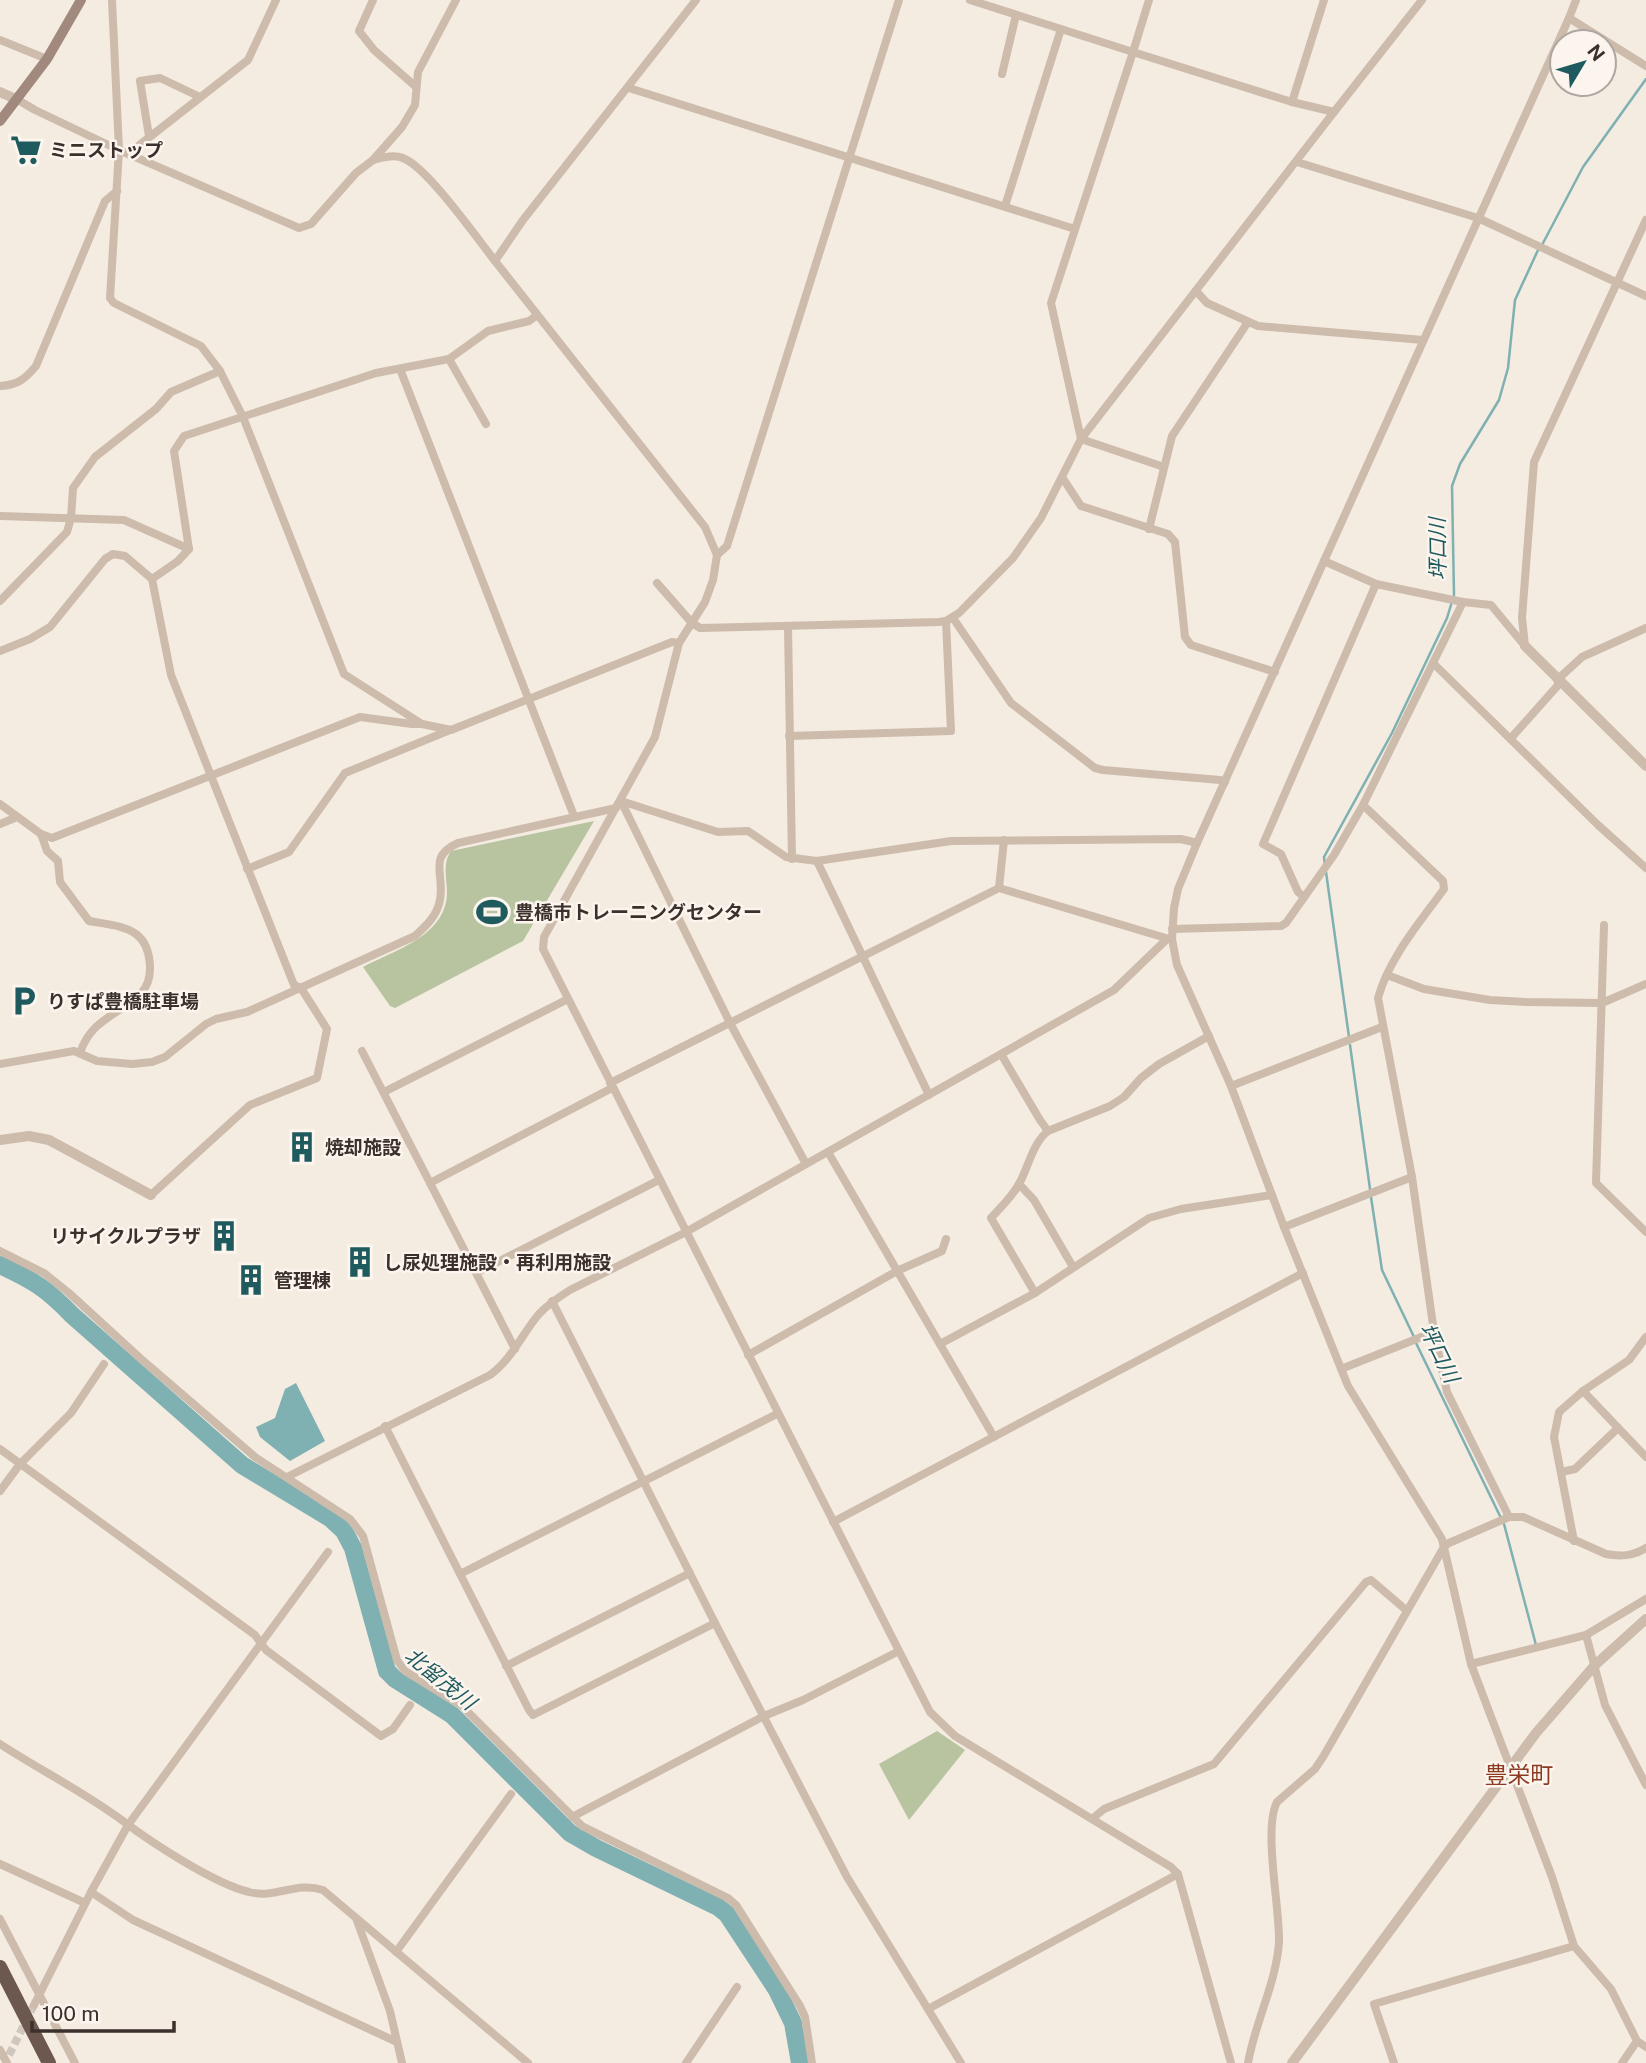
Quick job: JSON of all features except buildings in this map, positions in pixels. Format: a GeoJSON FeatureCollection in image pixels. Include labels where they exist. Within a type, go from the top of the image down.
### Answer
{"type":"FeatureCollection","features":[{"type":"Feature","properties":{"kind":"highway"},"geometry":{"type":"LineString","coordinates":[[0,1967],[49,2063]]}},
{"type":"Feature","properties":{"kind":"main road"},"geometry":{"type":"LineString","coordinates":[[0,121],[47,59],[81,0]]}},
{"type":"Feature","properties":{"kind":"street"},"geometry":{"type":"LineString","coordinates":[[112,0],[124,152],[117,191],[110,298],[114,303],[201,346],[220,371],[243,417],[344,674],[422,724]]}},
{"type":"Feature","properties":{"kind":"street"},"geometry":{"type":"LineString","coordinates":[[124,152],[248,60],[276,0]]}},
{"type":"Feature","properties":{"kind":"street"},"geometry":{"type":"LineString","coordinates":[[373,0],[359,31],[374,50],[415,86]]}},
{"type":"Feature","properties":{"kind":"street"},"geometry":{"type":"LineString","coordinates":[[0,92],[124,152],[299,228],[311,224],[402,127],[415,105],[418,72],[456,0]]}},
{"type":"Feature","properties":{"kind":"street"},"geometry":{"type":"LineString","coordinates":[[495,261],[523,220],[696,0]]}},
{"type":"Feature","properties":{"kind":"street"},"geometry":{"type":"LineString","coordinates":[[717,555],[727,546],[899,0]]}},
{"type":"Feature","properties":{"kind":"street"},"geometry":{"type":"LineString","coordinates":[[970,0],[1292,102],[1334,112]]}},
{"type":"Feature","properties":{"kind":"street"},"geometry":{"type":"LineString","coordinates":[[1081,439],[1051,303],[1149,0]]}},
{"type":"Feature","properties":{"kind":"street"},"geometry":{"type":"LineString","coordinates":[[1292,102],[1324,0]]}},
{"type":"Feature","properties":{"kind":"street"},"geometry":{"type":"LineString","coordinates":[[657,583],[700,628],[788,627],[949,619],[990,583],[1013,558],[1041,518],[1081,439],[1422,0]]}},
{"type":"Feature","properties":{"kind":"street"},"geometry":{"type":"LineString","coordinates":[[1576,0],[1197,843],[1178,889],[1170,936],[1181,976],[1231,1086],[1348,1387],[1442,1539],[1471,1664],[1552,1877],[1574,1946],[1611,1989],[1637,2041],[1646,2047]]}},
{"type":"Feature","properties":{"kind":"street"},"geometry":{"type":"LineString","coordinates":[[1002,74],[1016,15]]}},
{"type":"Feature","properties":{"kind":"street"},"geometry":{"type":"LineString","coordinates":[[1569,18],[1646,66]]}},
{"type":"Feature","properties":{"kind":"street"},"geometry":{"type":"LineString","coordinates":[[1005,206],[1061,29]]}},
{"type":"Feature","properties":{"kind":"street"},"geometry":{"type":"LineString","coordinates":[[0,40],[47,59]]}},
{"type":"Feature","properties":{"kind":"street"},"geometry":{"type":"LineString","coordinates":[[149,136],[140,81],[160,78],[200,97]]}},
{"type":"Feature","properties":{"kind":"street"},"geometry":{"type":"LineString","coordinates":[[629,88],[1075,229]]}},
{"type":"Feature","properties":{"kind":"street"},"geometry":{"type":"LineString","coordinates":[[373,160],[387,156],[403,158],[415,165],[430,180],[705,527],[717,555],[713,580],[705,602],[679,643],[655,737],[544,937],[542,948],[930,1713],[955,1736],[1171,1867],[1178,1874],[1231,2063]]}},
{"type":"Feature","properties":{"kind":"street"},"geometry":{"type":"LineString","coordinates":[[1297,162],[1478,218],[1646,296]]}},
{"type":"Feature","properties":{"kind":"street"},"geometry":{"type":"LineString","coordinates":[[0,386],[24,380],[36,366],[105,201],[117,191]]}},
{"type":"Feature","properties":{"kind":"street"},"geometry":{"type":"LineString","coordinates":[[1525,646],[1522,618],[1534,462],[1646,220]]}},
{"type":"Feature","properties":{"kind":"street"},"geometry":{"type":"LineString","coordinates":[[1196,291],[1207,303],[1258,326],[1423,340]]}},
{"type":"Feature","properties":{"kind":"street"},"geometry":{"type":"LineString","coordinates":[[189,549],[174,451],[184,436],[376,373],[449,359],[488,331],[529,321],[536,316]]}},
{"type":"Feature","properties":{"kind":"street"},"geometry":{"type":"LineString","coordinates":[[1149,529],[1172,436],[1248,322]]}},
{"type":"Feature","properties":{"kind":"street"},"geometry":{"type":"LineString","coordinates":[[449,359],[486,424]]}},
{"type":"Feature","properties":{"kind":"street"},"geometry":{"type":"LineString","coordinates":[[400,369],[574,816]]}},
{"type":"Feature","properties":{"kind":"street"},"geometry":{"type":"LineString","coordinates":[[0,601],[67,532],[73,488],[94,457],[156,409],[170,392],[220,371]]}},
{"type":"Feature","properties":{"kind":"street"},"geometry":{"type":"LineString","coordinates":[[1081,439],[1164,467]]}},
{"type":"Feature","properties":{"kind":"street"},"geometry":{"type":"LineString","coordinates":[[1062,477],[1081,506],[1168,534],[1175,542],[1185,637],[1191,645],[1275,672]]}},
{"type":"Feature","properties":{"kind":"street"},"geometry":{"type":"LineString","coordinates":[[0,516],[124,520],[189,549]]}},
{"type":"Feature","properties":{"kind":"street"},"geometry":{"type":"LineString","coordinates":[[152,579],[178,561],[189,549]]}},
{"type":"Feature","properties":{"kind":"street"},"geometry":{"type":"LineString","coordinates":[[0,651],[30,639],[50,627],[105,558],[113,554],[125,556],[152,579],[171,675],[294,985],[302,988],[327,1028],[317,1079],[250,1104],[151,1195],[49,1140],[29,1136],[0,1140]]}},
{"type":"Feature","properties":{"kind":"street"},"geometry":{"type":"LineString","coordinates":[[1324,561],[1376,584],[1491,605],[1525,646],[1646,766]]}},
{"type":"Feature","properties":{"kind":"street"},"geometry":{"type":"LineString","coordinates":[[1304,897],[1298,892],[1281,854],[1263,844],[1376,584]]}},
{"type":"Feature","properties":{"kind":"street"},"geometry":{"type":"LineString","coordinates":[[430,1183],[730,1023],[999,888],[1170,936],[1281,926],[1329,862],[1363,805],[1461,601]]}},
{"type":"Feature","properties":{"kind":"street"},"geometry":{"type":"LineString","coordinates":[[789,736],[951,731],[949,619]]}},
{"type":"Feature","properties":{"kind":"street"},"geometry":{"type":"LineString","coordinates":[[949,619],[1011,703],[1094,768],[1224,782]]}},
{"type":"Feature","properties":{"kind":"street"},"geometry":{"type":"LineString","coordinates":[[788,627],[792,859]]}},
{"type":"Feature","properties":{"kind":"street"},"geometry":{"type":"LineString","coordinates":[[1511,738],[1582,657],[1646,628]]}},
{"type":"Feature","properties":{"kind":"street"},"geometry":{"type":"LineString","coordinates":[[247,869],[289,852],[345,773],[672,642],[679,643]]}},
{"type":"Feature","properties":{"kind":"street"},"geometry":{"type":"LineString","coordinates":[[1433,663],[1598,825],[1646,868]]}},
{"type":"Feature","properties":{"kind":"street"},"geometry":{"type":"LineString","coordinates":[[0,804],[41,834],[52,838],[360,717],[451,730]]}},
{"type":"Feature","properties":{"kind":"street"},"geometry":{"type":"LineString","coordinates":[[0,1064],[74,1051],[97,1061],[132,1064],[152,1062],[165,1057],[216,1019],[247,1012],[415,936],[431,922],[440,901],[440,857],[446,848],[619,804],[718,832],[748,831],[792,859],[817,861],[951,841],[1181,839],[1197,843]]}},
{"type":"Feature","properties":{"kind":"street"},"geometry":{"type":"LineString","coordinates":[[619,804],[730,1023],[806,1164]]}},
{"type":"Feature","properties":{"kind":"street"},"geometry":{"type":"LineString","coordinates":[[1363,805],[1443,881],[1444,889],[1410,935],[1387,975],[1378,998],[1412,1177],[1434,1332],[1447,1392],[1509,1517]]}},
{"type":"Feature","properties":{"kind":"street"},"geometry":{"type":"LineString","coordinates":[[0,824],[17,817]]}},
{"type":"Feature","properties":{"kind":"street"},"geometry":{"type":"LineString","coordinates":[[41,834],[47,850],[58,861],[60,882],[89,921],[120,927],[137,935],[147,951],[150,963],[150,976],[141,993],[88,1034],[80,1053]]}},
{"type":"Feature","properties":{"kind":"street"},"geometry":{"type":"LineString","coordinates":[[999,888],[1004,840]]}},
{"type":"Feature","properties":{"kind":"street"},"geometry":{"type":"LineString","coordinates":[[817,861],[929,1094]]}},
{"type":"Feature","properties":{"kind":"street"},"geometry":{"type":"LineString","coordinates":[[1604,925],[1596,1183],[1646,1232]]}},
{"type":"Feature","properties":{"kind":"street"},"geometry":{"type":"LineString","coordinates":[[287,1478],[491,1374],[500,1368],[552,1301],[686,1232],[1114,990],[1170,936]]}},
{"type":"Feature","properties":{"kind":"street"},"geometry":{"type":"LineString","coordinates":[[1387,975],[1424,989],[1490,1000],[1602,1003],[1646,984]]}},
{"type":"Feature","properties":{"kind":"street"},"geometry":{"type":"LineString","coordinates":[[384,1091],[568,999]]}},
{"type":"Feature","properties":{"kind":"street"},"geometry":{"type":"LineString","coordinates":[[1231,1086],[1382,1027]]}},
{"type":"Feature","properties":{"kind":"street"},"geometry":{"type":"LineString","coordinates":[[1035,1293],[991,1218],[1019,1184],[1039,1138],[1048,1131],[1111,1106],[1159,1064],[1209,1036]]}},
{"type":"Feature","properties":{"kind":"street"},"geometry":{"type":"LineString","coordinates":[[362,1051],[514,1349]]}},
{"type":"Feature","properties":{"kind":"street"},"geometry":{"type":"LineString","coordinates":[[1001,1054],[1048,1131]]}},
{"type":"Feature","properties":{"kind":"street"},"geometry":{"type":"LineString","coordinates":[[828,1152],[994,1437]]}},
{"type":"Feature","properties":{"kind":"street"},"geometry":{"type":"LineString","coordinates":[[1284,1227],[1412,1177]]}},
{"type":"Feature","properties":{"kind":"street"},"geometry":{"type":"LineString","coordinates":[[476,1273],[659,1180]]}},
{"type":"Feature","properties":{"kind":"street"},"geometry":{"type":"LineString","coordinates":[[1019,1184],[1034,1200],[1073,1266]]}},
{"type":"Feature","properties":{"kind":"street"},"geometry":{"type":"LineString","coordinates":[[940,1344],[1035,1293],[1073,1266],[1158,1214],[1272,1195]]}},
{"type":"Feature","properties":{"kind":"street"},"geometry":{"type":"LineString","coordinates":[[748,1355],[897,1271],[942,1251],[946,1239]]}},
{"type":"Feature","properties":{"kind":"street"},"geometry":{"type":"LineString","coordinates":[[0,1251],[44,1273],[61,1286],[255,1457],[350,1519],[363,1536],[397,1660],[405,1671],[461,1705],[582,1826],[720,1893],[736,1905],[800,2006],[805,2017],[811,2063]]}},
{"type":"Feature","properties":{"kind":"street"},"geometry":{"type":"LineString","coordinates":[[832,1522],[1303,1273]]}},
{"type":"Feature","properties":{"kind":"street"},"geometry":{"type":"LineString","coordinates":[[552,1301],[847,1877],[961,2063]]}},
{"type":"Feature","properties":{"kind":"street"},"geometry":{"type":"LineString","coordinates":[[1341,1369],[1434,1332]]}},
{"type":"Feature","properties":{"kind":"street"},"geometry":{"type":"LineString","coordinates":[[1574,1541],[1554,1437],[1559,1412],[1583,1391],[1629,1360],[1646,1336]]}},
{"type":"Feature","properties":{"kind":"street"},"geometry":{"type":"LineString","coordinates":[[0,1491],[20,1464],[71,1413],[104,1364]]}},
{"type":"Feature","properties":{"kind":"street"},"geometry":{"type":"LineString","coordinates":[[1583,1391],[1646,1457]]}},
{"type":"Feature","properties":{"kind":"street"},"geometry":{"type":"LineString","coordinates":[[460,1574],[777,1414]]}},
{"type":"Feature","properties":{"kind":"street"},"geometry":{"type":"LineString","coordinates":[[385,1426],[533,1715],[715,1623]]}},
{"type":"Feature","properties":{"kind":"street"},"geometry":{"type":"LineString","coordinates":[[1562,1472],[1575,1469],[1618,1428]]}},
{"type":"Feature","properties":{"kind":"street"},"geometry":{"type":"LineString","coordinates":[[0,1449],[255,1635],[266,1650],[381,1736],[393,1728],[410,1705]]}},
{"type":"Feature","properties":{"kind":"street"},"geometry":{"type":"LineString","coordinates":[[1248,2063],[1277,1961],[1279,1939],[1272,1838],[1273,1809],[1277,1802],[1315,1769],[1323,1757],[1444,1547],[1509,1517],[1523,1517],[1606,1554],[1637,1554],[1646,1548]]}},
{"type":"Feature","properties":{"kind":"street"},"geometry":{"type":"LineString","coordinates":[[34,2005],[128,1825],[328,1552]]}},
{"type":"Feature","properties":{"kind":"street"},"geometry":{"type":"LineString","coordinates":[[506,1666],[690,1573]]}},
{"type":"Feature","properties":{"kind":"street"},"geometry":{"type":"LineString","coordinates":[[1092,1819],[1104,1809],[1214,1765],[1366,1581],[1371,1580],[1406,1610]]}},
{"type":"Feature","properties":{"kind":"street"},"geometry":{"type":"LineString","coordinates":[[1471,1664],[1586,1635],[1646,1599]]}},
{"type":"Feature","properties":{"kind":"street"},"geometry":{"type":"LineString","coordinates":[[1292,2063],[1536,1733],[1595,1665],[1646,1619]]}},
{"type":"Feature","properties":{"kind":"street"},"geometry":{"type":"LineString","coordinates":[[1586,1635],[1605,1704],[1646,1786]]}},
{"type":"Feature","properties":{"kind":"street"},"geometry":{"type":"LineString","coordinates":[[572,1817],[764,1716],[803,1700],[897,1651]]}},
{"type":"Feature","properties":{"kind":"street"},"geometry":{"type":"LineString","coordinates":[[0,1744],[230,1886],[265,1894],[310,1886],[332,1896],[528,2063]]}},
{"type":"Feature","properties":{"kind":"street"},"geometry":{"type":"LineString","coordinates":[[396,1952],[511,1794]]}},
{"type":"Feature","properties":{"kind":"street"},"geometry":{"type":"LineString","coordinates":[[0,1864],[85,1903]]}},
{"type":"Feature","properties":{"kind":"street"},"geometry":{"type":"LineString","coordinates":[[928,2009],[1178,1874]]}},
{"type":"Feature","properties":{"kind":"street"},"geometry":{"type":"LineString","coordinates":[[91,1892],[133,1920],[397,2042]]}},
{"type":"Feature","properties":{"kind":"street"},"geometry":{"type":"LineString","coordinates":[[355,1916],[390,2011],[402,2063]]}},
{"type":"Feature","properties":{"kind":"street"},"geometry":{"type":"LineString","coordinates":[[0,1919],[75,2063]]}},
{"type":"Feature","properties":{"kind":"street"},"geometry":{"type":"LineString","coordinates":[[1394,2063],[1374,2004],[1574,1946]]}},
{"type":"Feature","properties":{"kind":"street"},"geometry":{"type":"LineString","coordinates":[[686,2063],[737,1987]]}},
{"type":"Feature","properties":{"kind":"street"},"geometry":{"type":"LineString","coordinates":[[1622,2063],[1637,2041]]}},
{"type":"Feature","properties":{"kind":"street"},"geometry":{"type":"LineString","coordinates":[[0,2050],[7,2063],[9,2055]]}},
{"type":"Feature","properties":{"kind":"green space","name":"豊橋市トレーニングセンター"},"geometry":{"type":"Polygon","coordinates":[[[594,821],[523,941],[395,1008],[390,1006],[363,967],[417,940],[438,920],[447,893],[446,866],[451,851],[594,821]]]}},
{"type":"Feature","properties":{"kind":"green space"},"geometry":{"type":"Polygon","coordinates":[[[937,1731],[965,1750],[909,1820],[879,1764],[937,1731]]]}},
{"type":"Feature","properties":{"kind":"water"},"geometry":{"type":"Polygon","coordinates":[[[296,1383],[325,1441],[290,1461],[260,1437],[256,1427],[275,1418],[285,1389],[296,1383]]]}},
{"type":"Feature","properties":{"kind":"waterway","name":"坪口川"},"geometry":{"type":"LineString","coordinates":[[1542,245],[1583,167],[1646,79]]}},
{"type":"Feature","properties":{"kind":"waterway","name":"坪口川"},"geometry":{"type":"LineString","coordinates":[[1325,865],[1324,857],[1392,733],[1447,618],[1454,595],[1452,486],[1460,464],[1499,400],[1508,368],[1515,300],[1538,250]]}},
{"type":"Feature","properties":{"kind":"waterway","name":"坪口川"},"geometry":{"type":"LineString","coordinates":[[1326,872],[1349,1037]]}},
{"type":"Feature","properties":{"kind":"waterway","name":"坪口川"},"geometry":{"type":"LineString","coordinates":[[1350,1045],[1370,1189]]}},
{"type":"Feature","properties":{"kind":"waterway","name":"坪口川"},"geometry":{"type":"LineString","coordinates":[[1371,1197],[1382,1270],[1414,1337]]}},
{"type":"Feature","properties":{"kind":"waterway","name":"北留茂川"},"geometry":{"type":"LineString","coordinates":[[0,1265],[31,1281],[55,1298],[242,1465],[330,1518],[344,1531],[353,1548],[387,1671],[395,1679],[452,1715],[570,1833],[727,1914],[777,1990],[793,2023],[800,2063]]}},
{"type":"Feature","properties":{"kind":"waterway","name":"坪口川"},"geometry":{"type":"LineString","coordinates":[[1416,1343],[1500,1516]]}},
{"type":"Feature","properties":{"kind":"waterway","name":"坪口川"},"geometry":{"type":"LineString","coordinates":[[1504,1524],[1536,1645]]}},
{"type":"Feature","properties":{"kind":"tunnel"},"geometry":{"type":"LineString","coordinates":[[9,2055],[34,2005]]}},
{"type":"Feature","properties":{"kind":"place","name":"ミニストップ"},"geometry":{"type":"Point","coordinates":[26,150]}},
{"type":"Feature","properties":{"kind":"place","name":"豊橋市トレーニングセンター"},"geometry":{"type":"Point","coordinates":[492,912]}},
{"type":"Feature","properties":{"kind":"place","name":"りすぱ豊橋駐車場"},"geometry":{"type":"Point","coordinates":[24,1001]}},
{"type":"Feature","properties":{"kind":"place","name":"焼却施設"},"geometry":{"type":"Point","coordinates":[302,1147]}},
{"type":"Feature","properties":{"kind":"place","name":"リサイクルプラザ"},"geometry":{"type":"Point","coordinates":[224,1236]}},
{"type":"Feature","properties":{"kind":"place","name":"し尿処理施設・再利用施設"},"geometry":{"type":"Point","coordinates":[360,1262]}},
{"type":"Feature","properties":{"kind":"place","name":"管理棟"},"geometry":{"type":"Point","coordinates":[251,1280]}},
{"type":"Feature","properties":{"kind":"district","name":"豊栄町"},"geometry":{"type":"Point","coordinates":[1519,1775]}}]}
